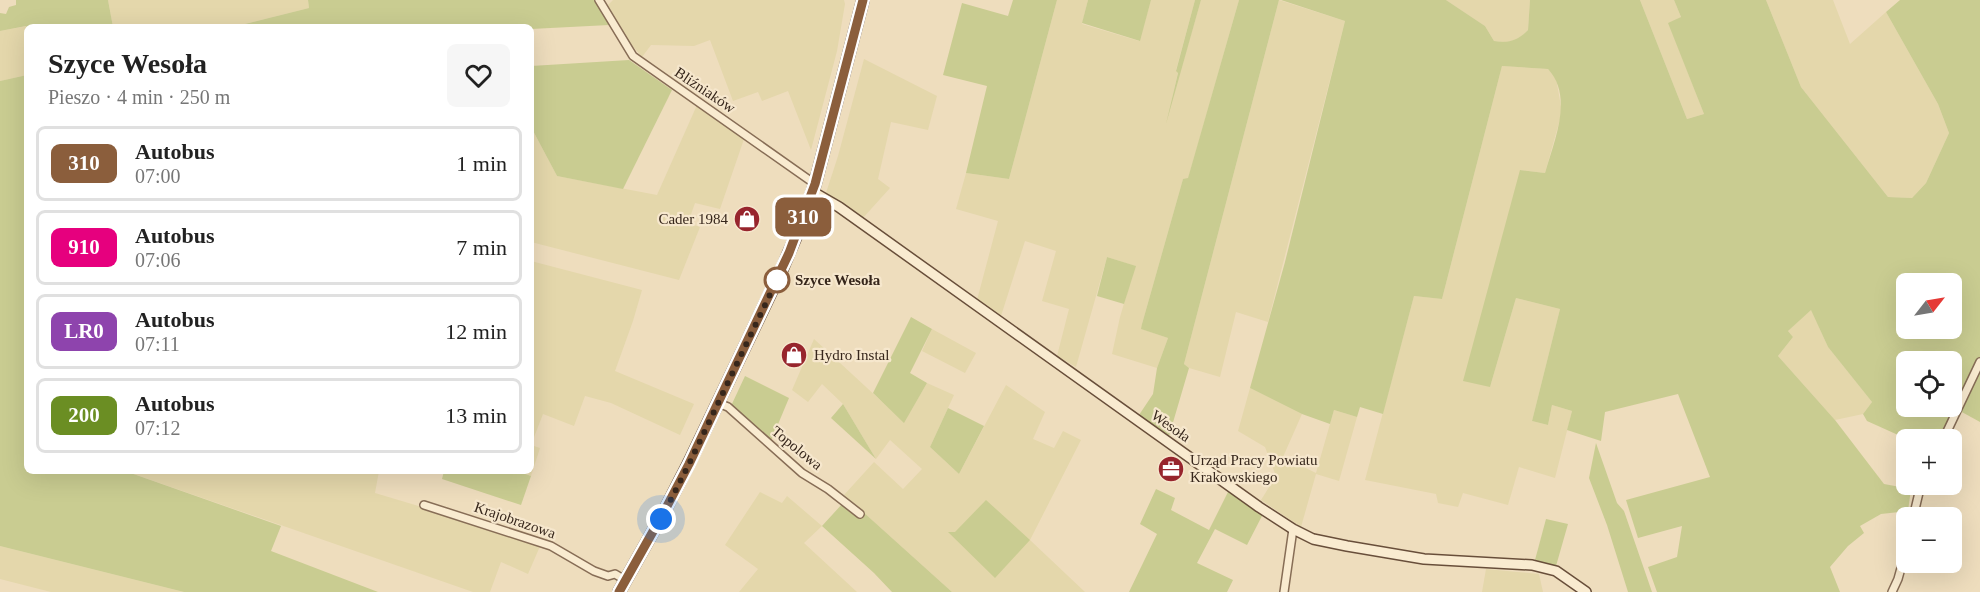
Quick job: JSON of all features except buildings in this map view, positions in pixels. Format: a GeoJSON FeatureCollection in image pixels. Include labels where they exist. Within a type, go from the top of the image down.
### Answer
{"type":"FeatureCollection","features":[{"type":"Feature","properties":{"kind":"main road"},"geometry":{"type":"LineString","coordinates":[[618,592],[665,510],[782,269],[814,188],[863,0]]}},
{"type":"Feature","properties":{"kind":"street","name":"Bliźniaków"},"geometry":{"type":"LineString","coordinates":[[599,0],[633,56],[814,188]]}},
{"type":"Feature","properties":{"kind":"street","name":"Wesoła"},"geometry":{"type":"LineString","coordinates":[[814,188],[1293,529],[1313,539],[1334,544],[1423,559],[1532,565],[1556,571],[1586,592]]}},
{"type":"Feature","properties":{"kind":"street"},"geometry":{"type":"LineString","coordinates":[[1948,429],[1980,362]]}},
{"type":"Feature","properties":{"kind":"street","name":"Topolowa"},"geometry":{"type":"LineString","coordinates":[[718,403],[728,406],[802,473],[828,489],[860,514]]}},
{"type":"Feature","properties":{"kind":"street","name":"Krajobrazowa"},"geometry":{"type":"LineString","coordinates":[[424,505],[552,546],[594,571],[608,576],[615,574],[625,580]]}},
{"type":"Feature","properties":{"kind":"street"},"geometry":{"type":"LineString","coordinates":[[1284,592],[1293,529]]}},
{"type":"Feature","properties":{"kind":"street"},"geometry":{"type":"LineString","coordinates":[[1892,592],[1900,573]]}},
{"type":"Feature","properties":{"kind":"shaded area"},"geometry":{"type":"Polygon","coordinates":[[[108,0],[308,0],[309,8],[245,24],[112,24],[108,0]]]}},
{"type":"Feature","properties":{"kind":"shaded area"},"geometry":{"type":"Polygon","coordinates":[[[613,0],[844,0],[837,51],[811,150],[788,91],[762,101],[758,92],[733,101],[710,40],[694,46],[651,45],[642,57],[629,42],[608,5],[613,0]]]}},
{"type":"Feature","properties":{"kind":"shaded area"},"geometry":{"type":"Polygon","coordinates":[[[1057,0],[1088,0],[1082,24],[1139,41],[1151,0],[1195,0],[1176,70],[1178,72],[1171,103],[1201,0],[1239,0],[1188,179],[1183,179],[1142,324],[1142,329],[1168,338],[1157,368],[1112,354],[1135,266],[1107,257],[1076,367],[1057,356],[1069,309],[1042,301],[1056,251],[1025,241],[1001,316],[977,300],[998,221],[956,209],[966,173],[1009,179],[1057,0]]]}},
{"type":"Feature","properties":{"kind":"shaded area"},"geometry":{"type":"Polygon","coordinates":[[[1279,0],[1345,21],[1268,322],[1236,312],[1220,377],[1189,368],[1184,364],[1279,0]]]}},
{"type":"Feature","properties":{"kind":"shaded area"},"geometry":{"type":"Polygon","coordinates":[[[1446,0],[1530,0],[1528,30],[1518,40],[1494,41],[1485,26],[1446,0]]]}},
{"type":"Feature","properties":{"kind":"shaded area"},"geometry":{"type":"Polygon","coordinates":[[[1640,0],[1674,0],[1681,17],[1669,24],[1704,114],[1687,119],[1640,0]]]}},
{"type":"Feature","properties":{"kind":"shaded area"},"geometry":{"type":"Polygon","coordinates":[[[1766,0],[1833,0],[1850,44],[1886,12],[1938,104],[1949,133],[1926,183],[1912,198],[1888,197],[1801,87],[1766,0]]]}},
{"type":"Feature","properties":{"kind":"shaded area"},"geometry":{"type":"Polygon","coordinates":[[[24,27],[24,76],[0,81],[0,31],[24,27]]]}},
{"type":"Feature","properties":{"kind":"shaded area"},"geometry":{"type":"Polygon","coordinates":[[[864,59],[937,96],[928,130],[891,122],[878,179],[890,188],[862,219],[826,193],[864,59]]]}},
{"type":"Feature","properties":{"kind":"shaded area"},"geometry":{"type":"Polygon","coordinates":[[[1502,66],[1548,69],[1556,78],[1562,112],[1545,173],[1521,170],[1490,387],[1516,298],[1560,309],[1532,421],[1548,425],[1552,405],[1572,411],[1555,478],[1519,467],[1508,505],[1463,493],[1458,507],[1438,503],[1436,494],[1365,480],[1414,296],[1442,299],[1502,66]]]}},
{"type":"Feature","properties":{"kind":"shaded area"},"geometry":{"type":"Polygon","coordinates":[[[697,105],[744,139],[720,209],[695,203],[688,223],[700,227],[679,280],[534,243],[534,133],[557,176],[657,195],[697,105]]]}},
{"type":"Feature","properties":{"kind":"shaded area"},"geometry":{"type":"Polygon","coordinates":[[[534,262],[642,290],[615,371],[694,404],[680,435],[611,403],[585,396],[574,426],[543,414],[534,437],[534,262]]]}},
{"type":"Feature","properties":{"kind":"shaded area"},"geometry":{"type":"Polygon","coordinates":[[[1811,309],[1828,347],[1872,402],[1863,414],[1835,420],[1778,356],[1793,337],[1788,331],[1811,309]]]}},
{"type":"Feature","properties":{"kind":"shaded area"},"geometry":{"type":"Polygon","coordinates":[[[932,329],[976,353],[965,373],[922,351],[932,329]]]}},
{"type":"Feature","properties":{"kind":"shaded area"},"geometry":{"type":"Polygon","coordinates":[[[814,339],[904,422],[927,383],[954,395],[930,447],[959,474],[1006,385],[1045,412],[1033,439],[1054,448],[1063,431],[1081,440],[1030,540],[1085,592],[952,592],[844,495],[874,462],[903,489],[922,469],[890,440],[876,459],[843,404],[822,384],[808,402],[792,390],[814,339]]]}},
{"type":"Feature","properties":{"kind":"shaded area"},"geometry":{"type":"Polygon","coordinates":[[[1250,388],[1302,414],[1283,457],[1316,473],[1334,410],[1357,417],[1339,481],[1316,474],[1301,527],[1261,500],[1276,476],[1265,447],[1238,431],[1250,388]]]}},
{"type":"Feature","properties":{"kind":"shaded area"},"geometry":{"type":"Polygon","coordinates":[[[534,446],[540,448],[534,467],[534,446]]]}},
{"type":"Feature","properties":{"kind":"shaded area"},"geometry":{"type":"Polygon","coordinates":[[[134,474],[378,474],[375,493],[541,544],[528,574],[501,562],[490,592],[473,592],[134,474]]]}},
{"type":"Feature","properties":{"kind":"shaded area"},"geometry":{"type":"Polygon","coordinates":[[[760,492],[782,503],[787,496],[822,526],[804,543],[857,592],[739,592],[758,569],[725,545],[760,492]]]}},
{"type":"Feature","properties":{"kind":"shaded area"},"geometry":{"type":"Polygon","coordinates":[[[0,546],[184,592],[51,592],[0,579],[0,546]]]}},
{"type":"Feature","properties":{"kind":"shaded area"},"geometry":{"type":"Polygon","coordinates":[[[1486,569],[1539,574],[1543,592],[1482,592],[1486,569]]]}},
{"type":"Feature","properties":{"kind":"green space"},"geometry":{"type":"Polygon","coordinates":[[[16,0],[108,0],[112,24],[24,24],[24,26],[0,31],[0,13],[6,14],[9,7],[16,5],[16,0]]]}},
{"type":"Feature","properties":{"kind":"green space"},"geometry":{"type":"Polygon","coordinates":[[[308,0],[595,0],[609,25],[534,29],[534,24],[245,24],[309,8],[308,0]]]}},
{"type":"Feature","properties":{"kind":"green space"},"geometry":{"type":"Polygon","coordinates":[[[1013,0],[1057,0],[1009,179],[966,173],[987,86],[943,75],[962,3],[1008,16],[1013,0]]]}},
{"type":"Feature","properties":{"kind":"green space"},"geometry":{"type":"Polygon","coordinates":[[[1088,0],[1151,0],[1140,41],[1082,23],[1088,0]]]}},
{"type":"Feature","properties":{"kind":"green space"},"geometry":{"type":"Polygon","coordinates":[[[1195,0],[1201,0],[1166,124],[1178,73],[1176,71],[1195,0]]]}},
{"type":"Feature","properties":{"kind":"green space"},"geometry":{"type":"Polygon","coordinates":[[[1239,0],[1279,0],[1184,364],[1189,368],[1169,436],[1139,415],[1153,394],[1157,368],[1168,338],[1141,329],[1183,179],[1188,178],[1239,0]]]}},
{"type":"Feature","properties":{"kind":"green space"},"geometry":{"type":"Polygon","coordinates":[[[1281,0],[1446,0],[1485,26],[1494,41],[1504,42],[1520,37],[1528,30],[1530,0],[1640,0],[1687,119],[1704,114],[1668,23],[1681,17],[1674,0],[1766,0],[1801,87],[1888,197],[1912,198],[1926,183],[1949,133],[1938,104],[1886,12],[1900,0],[1980,0],[1980,357],[1962,392],[1962,351],[1896,351],[1896,417],[1949,417],[1943,429],[1896,429],[1896,434],[1867,421],[1863,414],[1872,402],[1828,347],[1811,310],[1788,331],[1793,337],[1778,356],[1835,420],[1884,484],[1896,486],[1896,495],[1910,495],[1909,507],[1896,507],[1896,512],[1881,514],[1860,526],[1864,533],[1848,546],[1830,567],[1840,592],[1657,592],[1648,567],[1677,557],[1682,526],[1638,538],[1626,500],[1710,477],[1678,394],[1605,412],[1601,441],[1567,430],[1572,411],[1552,405],[1548,425],[1532,421],[1560,309],[1516,298],[1490,387],[1463,381],[1520,170],[1545,173],[1557,133],[1561,106],[1560,93],[1556,80],[1548,69],[1502,66],[1442,299],[1414,296],[1383,414],[1360,407],[1357,417],[1334,410],[1330,424],[1302,414],[1250,388],[1285,262],[1345,21],[1281,0]]]}},
{"type":"Feature","properties":{"kind":"green space"},"geometry":{"type":"Polygon","coordinates":[[[629,60],[672,90],[623,189],[557,176],[534,133],[534,66],[629,60]]]}},
{"type":"Feature","properties":{"kind":"green space"},"geometry":{"type":"Polygon","coordinates":[[[24,76],[24,474],[134,474],[281,526],[271,551],[378,592],[184,592],[0,546],[0,81],[24,76]]]}},
{"type":"Feature","properties":{"kind":"green space"},"geometry":{"type":"Polygon","coordinates":[[[1107,257],[1136,266],[1124,304],[1097,296],[1107,257]]]}},
{"type":"Feature","properties":{"kind":"green space"},"geometry":{"type":"Polygon","coordinates":[[[911,317],[932,329],[910,373],[927,383],[904,423],[873,393],[911,317]]]}},
{"type":"Feature","properties":{"kind":"green space"},"geometry":{"type":"Polygon","coordinates":[[[1980,370],[1980,422],[1962,412],[1962,407],[1980,370]]]}},
{"type":"Feature","properties":{"kind":"green space"},"geometry":{"type":"Polygon","coordinates":[[[745,376],[789,398],[771,441],[731,406],[745,376]]]}},
{"type":"Feature","properties":{"kind":"green space"},"geometry":{"type":"Polygon","coordinates":[[[843,404],[876,459],[831,418],[843,404]]]}},
{"type":"Feature","properties":{"kind":"green space"},"geometry":{"type":"Polygon","coordinates":[[[948,408],[984,426],[959,474],[930,447],[948,408]]]}},
{"type":"Feature","properties":{"kind":"green space"},"geometry":{"type":"Polygon","coordinates":[[[1596,443],[1617,503],[1624,511],[1652,592],[1628,592],[1607,525],[1589,478],[1596,443]]]}},
{"type":"Feature","properties":{"kind":"green space"},"geometry":{"type":"Polygon","coordinates":[[[443,474],[525,474],[531,476],[521,505],[442,479],[443,474]]]}},
{"type":"Feature","properties":{"kind":"green space"},"geometry":{"type":"Polygon","coordinates":[[[1156,489],[1175,498],[1171,510],[1209,530],[1229,490],[1263,514],[1247,545],[1215,529],[1197,563],[1233,580],[1227,592],[1129,592],[1157,534],[1140,524],[1156,489]]]}},
{"type":"Feature","properties":{"kind":"green space"},"geometry":{"type":"Polygon","coordinates":[[[986,500],[1030,540],[995,578],[948,532],[955,532],[986,500]]]}},
{"type":"Feature","properties":{"kind":"green space"},"geometry":{"type":"Polygon","coordinates":[[[852,502],[952,592],[892,592],[822,526],[843,503],[852,502]]]}},
{"type":"Feature","properties":{"kind":"green space"},"geometry":{"type":"Polygon","coordinates":[[[1546,519],[1568,524],[1556,566],[1535,560],[1546,519]]]}},
{"type":"Feature","properties":{"kind":"bus line","name":"310"},"geometry":{"type":"LineString","coordinates":[[619,592],[689,464],[789,253],[815,184],[863,0]]}},
{"type":"Feature","properties":{"kind":"place","name":"Cader 1984"},"geometry":{"type":"Point","coordinates":[747,219]}},
{"type":"Feature","properties":{"kind":"place","name":"Szyce Wesoła"},"geometry":{"type":"Point","coordinates":[777,280]}},
{"type":"Feature","properties":{"kind":"place","name":"Hydro Instal"},"geometry":{"type":"Point","coordinates":[794,355]}},
{"type":"Feature","properties":{"kind":"place","name":"Urząd Pracy Powiatu Krakowskiego"},"geometry":{"type":"Point","coordinates":[1171,469]}},
{"type":"Feature","properties":{"kind":"route"},"geometry":{"type":"LineString","coordinates":[[661,519],[777,280]]}}]}
